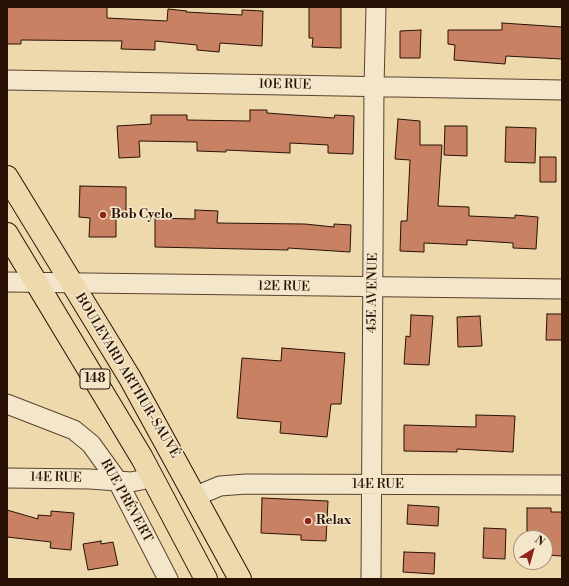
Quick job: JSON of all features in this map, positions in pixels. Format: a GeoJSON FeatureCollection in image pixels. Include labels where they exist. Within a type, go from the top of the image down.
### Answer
{"type":"FeatureCollection","features":[{"type":"Feature","properties":{"kind":"main road","name":"BOULEVARD ARTHUR-SAUVÉ"},"geometry":{"type":"LineString","coordinates":[[7,177],[134,384],[240,579]]}},
{"type":"Feature","properties":{"kind":"main road","name":"148"},"geometry":{"type":"LineString","coordinates":[[7,234],[152,475],[206,579]]}},
{"type":"Feature","properties":{"kind":"street","name":"45E AVENUE"},"geometry":{"type":"LineString","coordinates":[[371,579],[374,288],[374,86],[376,7]]}},
{"type":"Feature","properties":{"kind":"street","name":"10E RUE"},"geometry":{"type":"LineString","coordinates":[[7,80],[562,90]]}},
{"type":"Feature","properties":{"kind":"street","name":"12E RUE"},"geometry":{"type":"LineString","coordinates":[[7,282],[36,284],[562,289]]}},
{"type":"Feature","properties":{"kind":"street","name":"RUE PRÉVERT"},"geometry":{"type":"LineString","coordinates":[[7,404],[61,424],[79,434],[100,455],[117,480],[168,579]]}},
{"type":"Feature","properties":{"kind":"street","name":"14E RUE"},"geometry":{"type":"LineString","coordinates":[[7,478],[117,480],[135,482],[152,475]]}},
{"type":"Feature","properties":{"kind":"street","name":"14E RUE"},"geometry":{"type":"LineString","coordinates":[[196,496],[220,486],[246,484],[562,485]]}},
{"type":"Feature","properties":{"kind":"building"},"geometry":{"type":"Polygon","coordinates":[[[7,7],[107,7],[107,18],[167,21],[168,9],[187,11],[186,12],[242,15],[242,10],[263,11],[262,46],[220,43],[219,52],[197,50],[197,45],[155,41],[155,50],[121,49],[122,41],[21,40],[21,44],[7,44],[7,7]]]}},
{"type":"Feature","properties":{"kind":"building"},"geometry":{"type":"Polygon","coordinates":[[[309,7],[341,7],[341,48],[312,47],[313,38],[309,38],[309,7]]]}},
{"type":"Feature","properties":{"kind":"building"},"geometry":{"type":"Polygon","coordinates":[[[502,23],[562,27],[562,59],[506,56],[505,64],[454,60],[455,45],[448,44],[448,30],[502,30],[502,23]]]}},
{"type":"Feature","properties":{"kind":"building"},"geometry":{"type":"Polygon","coordinates":[[[421,30],[420,58],[400,58],[400,31],[421,30]]]}},
{"type":"Feature","properties":{"kind":"building"},"geometry":{"type":"Polygon","coordinates":[[[250,110],[267,110],[267,113],[334,118],[335,115],[354,116],[353,154],[328,153],[328,145],[290,143],[290,153],[226,150],[226,152],[197,151],[197,142],[139,141],[140,157],[119,158],[117,126],[151,124],[151,115],[187,115],[187,120],[250,121],[250,110]]]}},
{"type":"Feature","properties":{"kind":"building"},"geometry":{"type":"Polygon","coordinates":[[[398,119],[420,121],[420,145],[442,145],[438,206],[469,207],[469,216],[515,218],[515,215],[538,217],[536,249],[513,248],[513,243],[467,240],[467,245],[424,243],[424,252],[400,251],[401,221],[407,221],[410,160],[395,159],[398,119]]]}},
{"type":"Feature","properties":{"kind":"building"},"geometry":{"type":"Polygon","coordinates":[[[445,126],[467,126],[467,156],[444,155],[445,126]]]}},
{"type":"Feature","properties":{"kind":"building"},"geometry":{"type":"Polygon","coordinates":[[[506,127],[536,128],[535,163],[505,162],[506,127]]]}},
{"type":"Feature","properties":{"kind":"building"},"geometry":{"type":"Polygon","coordinates":[[[540,157],[556,157],[556,182],[540,182],[540,157]]]}},
{"type":"Feature","properties":{"kind":"building"},"geometry":{"type":"Polygon","coordinates":[[[80,186],[126,187],[126,215],[116,215],[116,237],[89,237],[90,218],[79,217],[80,186]]]}},
{"type":"Feature","properties":{"kind":"building"},"geometry":{"type":"Polygon","coordinates":[[[195,210],[218,211],[217,223],[305,224],[334,227],[334,224],[351,225],[350,252],[288,248],[288,250],[155,247],[155,218],[195,219],[195,210]]]}},
{"type":"Feature","properties":{"kind":"building"},"geometry":{"type":"Polygon","coordinates":[[[547,314],[562,314],[562,340],[546,340],[547,314]]]}},
{"type":"Feature","properties":{"kind":"building"},"geometry":{"type":"Polygon","coordinates":[[[411,315],[433,316],[429,365],[404,364],[406,336],[410,337],[411,315]]]}},
{"type":"Feature","properties":{"kind":"building"},"geometry":{"type":"Polygon","coordinates":[[[480,316],[482,346],[458,347],[457,317],[480,316]]]}},
{"type":"Feature","properties":{"kind":"building"},"geometry":{"type":"Polygon","coordinates":[[[282,348],[345,353],[341,404],[331,404],[327,437],[280,433],[281,422],[237,418],[242,358],[281,361],[282,348]]]}},
{"type":"Feature","properties":{"kind":"building"},"geometry":{"type":"Polygon","coordinates":[[[476,415],[515,416],[513,452],[457,449],[457,452],[404,451],[404,425],[476,427],[476,415]]]}},
{"type":"Feature","properties":{"kind":"building"},"geometry":{"type":"Polygon","coordinates":[[[262,498],[328,501],[326,541],[301,540],[301,535],[261,533],[262,498]]]}},
{"type":"Feature","properties":{"kind":"building"},"geometry":{"type":"Polygon","coordinates":[[[408,505],[439,507],[438,526],[407,524],[408,505]]]}},
{"type":"Feature","properties":{"kind":"building"},"geometry":{"type":"Polygon","coordinates":[[[527,508],[551,508],[551,512],[562,512],[562,556],[553,555],[553,530],[527,530],[527,508]]]}},
{"type":"Feature","properties":{"kind":"building"},"geometry":{"type":"Polygon","coordinates":[[[7,510],[38,519],[38,515],[51,516],[51,511],[74,513],[71,550],[50,548],[51,542],[7,537],[7,510]]]}},
{"type":"Feature","properties":{"kind":"building"},"geometry":{"type":"Polygon","coordinates":[[[484,528],[506,529],[505,559],[483,558],[484,528]]]}},
{"type":"Feature","properties":{"kind":"building"},"geometry":{"type":"Polygon","coordinates":[[[101,541],[101,544],[113,542],[118,565],[88,570],[83,544],[101,541]]]}},
{"type":"Feature","properties":{"kind":"building"},"geometry":{"type":"Polygon","coordinates":[[[404,552],[435,553],[434,574],[403,572],[404,552]]]}},
{"type":"Feature","properties":{"kind":"place","name":"Bob Cyclo"},"geometry":{"type":"Point","coordinates":[103,215]}},
{"type":"Feature","properties":{"kind":"place","name":"Relax"},"geometry":{"type":"Point","coordinates":[308,521]}}]}
